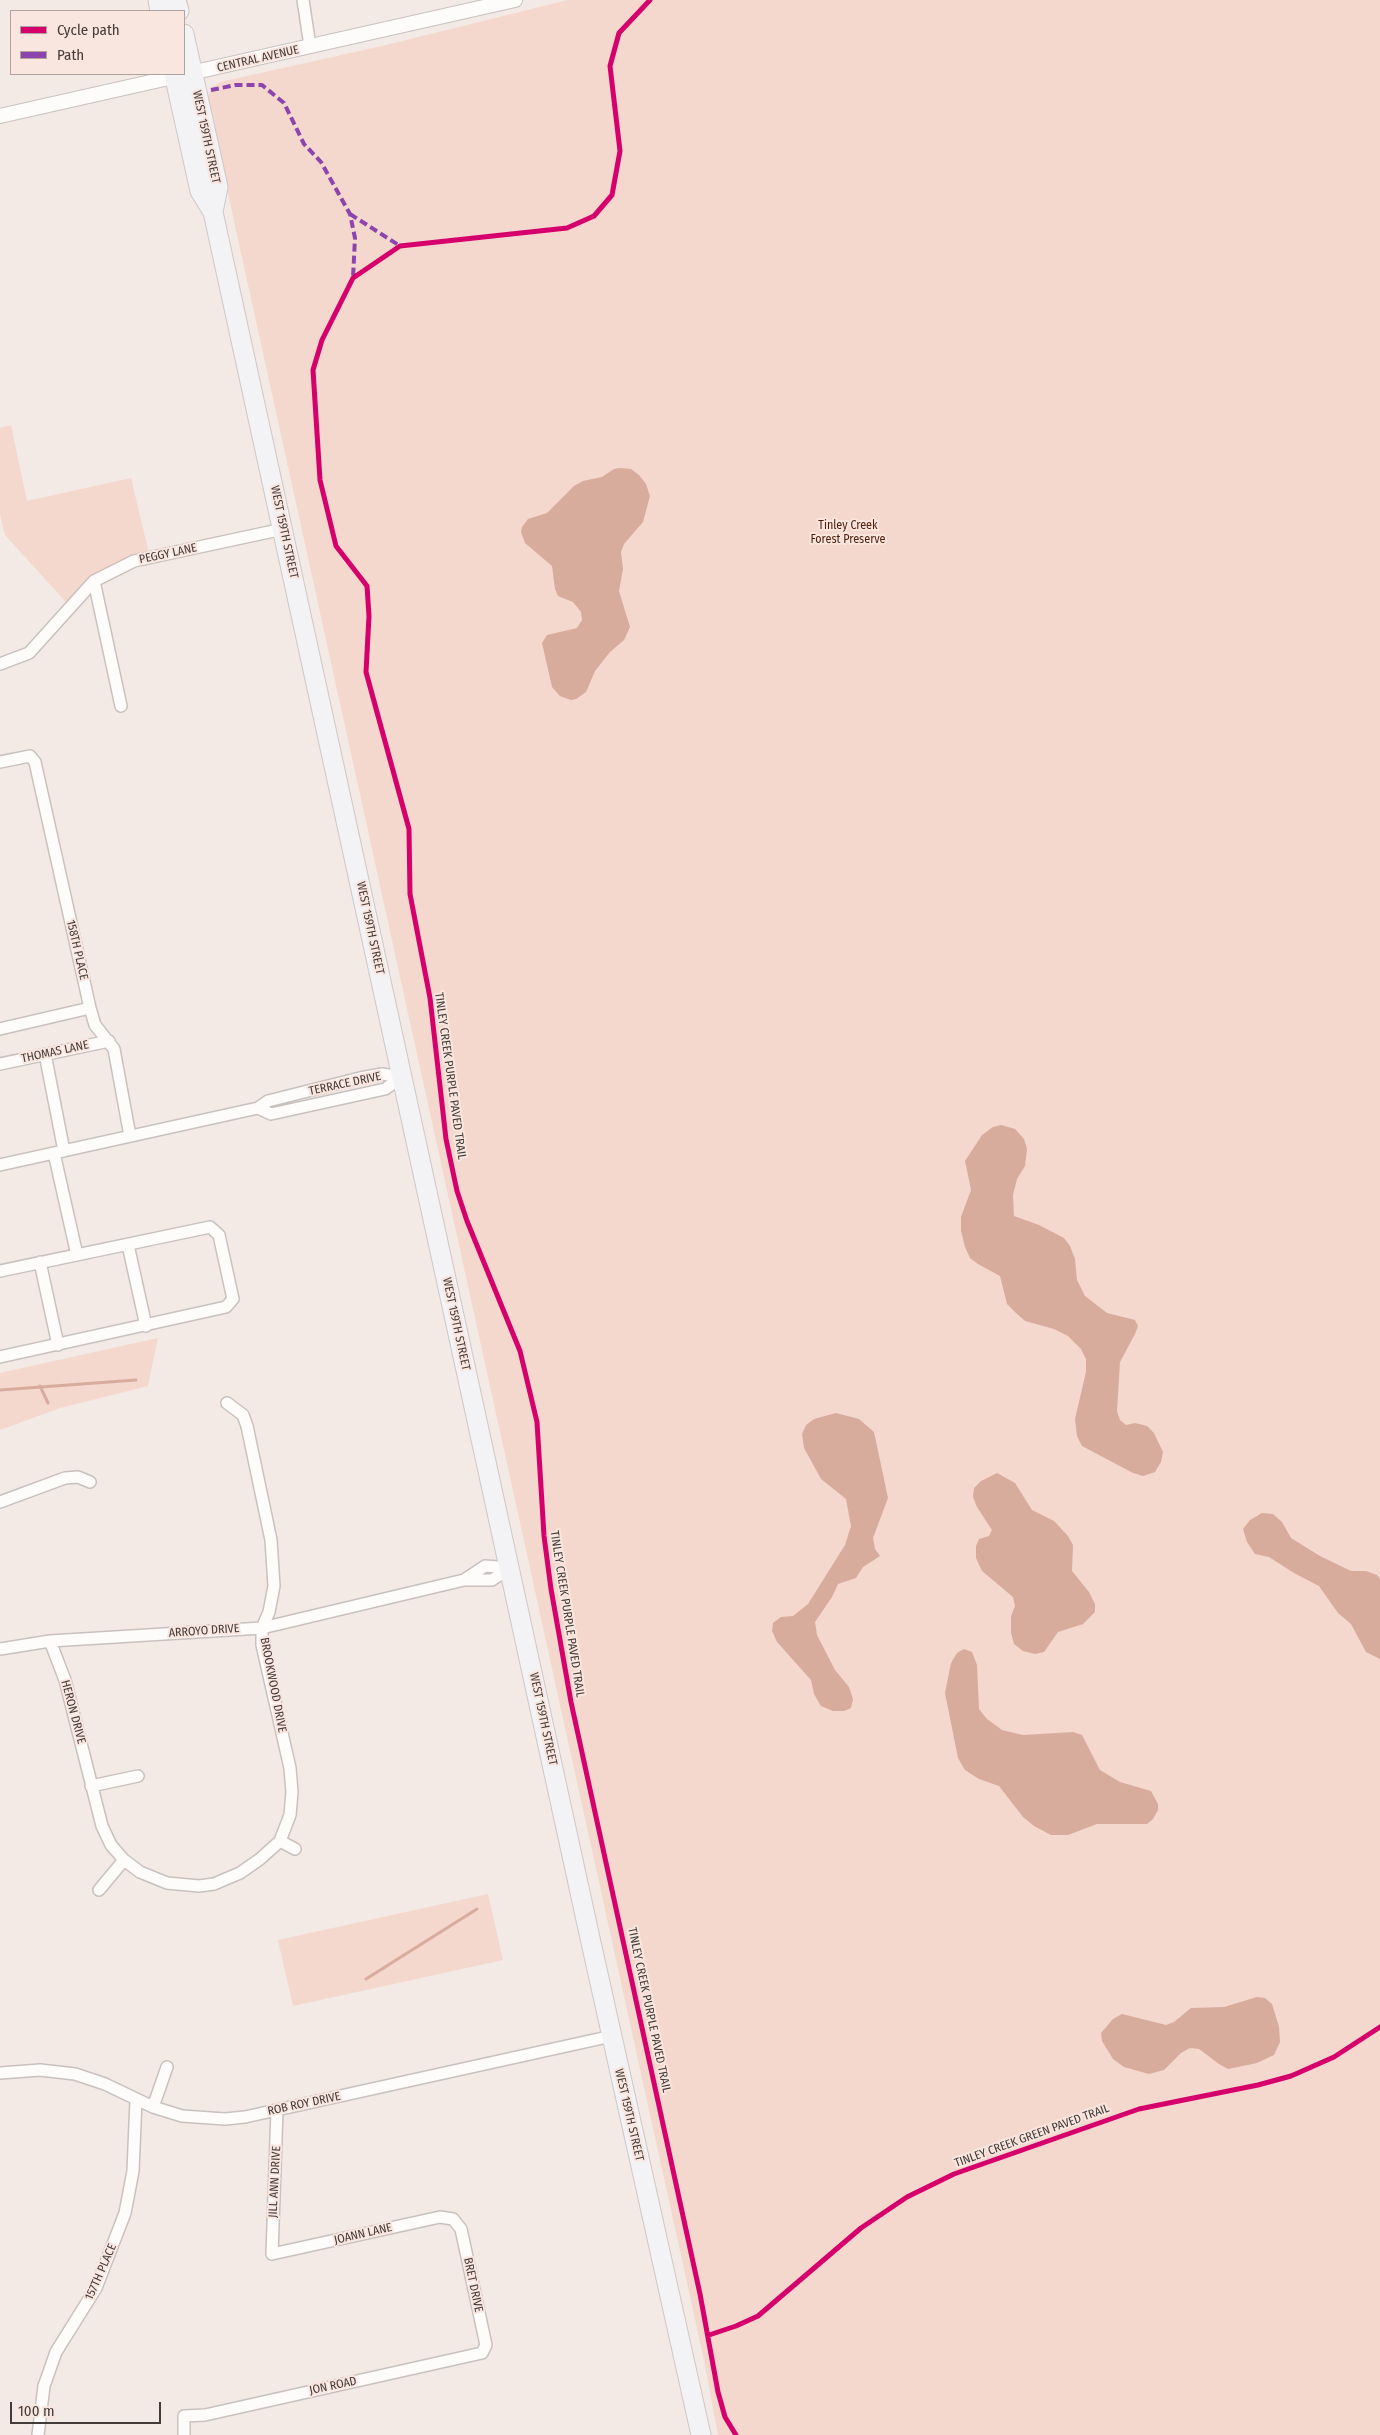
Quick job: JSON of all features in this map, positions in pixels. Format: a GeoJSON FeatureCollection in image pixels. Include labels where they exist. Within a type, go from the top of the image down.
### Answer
{"type":"FeatureCollection","features":[{"type":"Feature","properties":{"kind":"main road","name":"WEST 159TH STREET"},"geometry":{"type":"LineString","coordinates":[[181,75],[200,191],[213,212],[701,2435]]}},
{"type":"Feature","properties":{"kind":"street"},"geometry":{"type":"LineString","coordinates":[[303,0],[310,46]]}},
{"type":"Feature","properties":{"kind":"street","name":"CENTRAL AVENUE"},"geometry":{"type":"LineString","coordinates":[[185,74],[515,0]]}},
{"type":"Feature","properties":{"kind":"street","name":"CENTRAL AVENUE"},"geometry":{"type":"LineString","coordinates":[[0,116],[181,75]]}},
{"type":"Feature","properties":{"kind":"street","name":"PEGGY LANE"},"geometry":{"type":"LineString","coordinates":[[0,664],[30,653],[94,581],[134,561],[283,529]]}},
{"type":"Feature","properties":{"kind":"street"},"geometry":{"type":"LineString","coordinates":[[94,581],[121,706]]}},
{"type":"Feature","properties":{"kind":"street","name":"158TH PLACE"},"geometry":{"type":"LineString","coordinates":[[0,762],[26,757],[33,758],[37,766],[90,1008],[95,1025],[114,1049],[130,1136]]}},
{"type":"Feature","properties":{"kind":"street"},"geometry":{"type":"LineString","coordinates":[[0,1030],[90,1008]]}},
{"type":"Feature","properties":{"kind":"street","name":"THOMAS LANE"},"geometry":{"type":"LineString","coordinates":[[0,1064],[109,1041]]}},
{"type":"Feature","properties":{"kind":"street"},"geometry":{"type":"LineString","coordinates":[[45,1054],[59,1152],[77,1255]]}},
{"type":"Feature","properties":{"kind":"street","name":"TERRACE DRIVE"},"geometry":{"type":"LineString","coordinates":[[0,1165],[258,1108],[271,1114],[385,1089],[402,1077]]}},
{"type":"Feature","properties":{"kind":"street"},"geometry":{"type":"LineString","coordinates":[[0,1271],[210,1227],[219,1235],[233,1299],[226,1307],[0,1357]]}},
{"type":"Feature","properties":{"kind":"street"},"geometry":{"type":"LineString","coordinates":[[128,1245],[146,1326]]}},
{"type":"Feature","properties":{"kind":"street"},"geometry":{"type":"LineString","coordinates":[[40,1262],[58,1345]]}},
{"type":"Feature","properties":{"kind":"street","name":"BROOKWOOD DRIVE"},"geometry":{"type":"LineString","coordinates":[[227,1403],[243,1415],[248,1426],[271,1540],[274,1586],[270,1612],[262,1628],[262,1645],[290,1768],[292,1792],[290,1815],[280,1840]]}},
{"type":"Feature","properties":{"kind":"street"},"geometry":{"type":"LineString","coordinates":[[0,1502],[65,1478],[78,1478],[90,1482]]}},
{"type":"Feature","properties":{"kind":"street","name":"ARROYO DRIVE"},"geometry":{"type":"LineString","coordinates":[[0,1649],[50,1641],[262,1628],[464,1580],[485,1566],[510,1568]]}},
{"type":"Feature","properties":{"kind":"street","name":"HERON DRIVE"},"geometry":{"type":"LineString","coordinates":[[50,1641],[65,1680],[102,1826],[111,1845],[124,1860],[155,1880],[183,1886],[199,1886],[224,1881],[240,1873],[260,1859],[280,1840]]}},
{"type":"Feature","properties":{"kind":"street"},"geometry":{"type":"LineString","coordinates":[[92,1786],[138,1776]]}},
{"type":"Feature","properties":{"kind":"street"},"geometry":{"type":"LineString","coordinates":[[280,1840],[295,1849]]}},
{"type":"Feature","properties":{"kind":"street"},"geometry":{"type":"LineString","coordinates":[[99,1890],[124,1860]]}},
{"type":"Feature","properties":{"kind":"street","name":"ROB ROY DRIVE"},"geometry":{"type":"LineString","coordinates":[[0,2073],[40,2070],[75,2074],[105,2084],[153,2107],[182,2116],[206,2119],[244,2117],[612,2036]]}},
{"type":"Feature","properties":{"kind":"street"},"geometry":{"type":"LineString","coordinates":[[153,2107],[167,2067]]}},
{"type":"Feature","properties":{"kind":"street","name":"157TH PLACE"},"geometry":{"type":"LineString","coordinates":[[38,2435],[44,2386],[56,2352],[96,2288],[125,2213],[133,2171],[136,2100]]}},
{"type":"Feature","properties":{"kind":"street","name":"JILL ANN DRIVE"},"geometry":{"type":"LineString","coordinates":[[272,2254],[277,2110]]}},
{"type":"Feature","properties":{"kind":"street","name":"JOANN LANE"},"geometry":{"type":"LineString","coordinates":[[272,2254],[440,2217],[453,2219]]}},
{"type":"Feature","properties":{"kind":"street","name":"BRET DRIVE"},"geometry":{"type":"LineString","coordinates":[[453,2219],[461,2229],[485,2337],[486,2345],[482,2353]]}},
{"type":"Feature","properties":{"kind":"street","name":"JON ROAD"},"geometry":{"type":"LineString","coordinates":[[184,2435],[184,2416],[205,2415],[482,2353]]}},
{"type":"Feature","properties":{"kind":"green space","name":"Tinley Creek Forest Preserve"},"geometry":{"type":"Polygon","coordinates":[[[568,0],[1380,0],[1380,2435],[718,2435],[704,2360],[207,98],[212,87],[220,82],[382,46],[568,0]]]}},
{"type":"Feature","properties":{"kind":"green space"},"geometry":{"type":"Polygon","coordinates":[[[11,425],[27,501],[131,478],[149,554],[120,561],[94,576],[66,602],[5,535],[0,513],[0,428],[11,425]]]}},
{"type":"Feature","properties":{"kind":"green space"},"geometry":{"type":"Polygon","coordinates":[[[158,1338],[148,1386],[60,1408],[0,1430],[0,1373],[158,1338]]]}},
{"type":"Feature","properties":{"kind":"green space"},"geometry":{"type":"Polygon","coordinates":[[[488,1894],[503,1960],[293,2006],[278,1940],[488,1894]]]}},
{"type":"Feature","properties":{"kind":"shaded area"},"geometry":{"type":"Polygon","coordinates":[[[614,469],[631,469],[639,475],[646,484],[650,496],[643,522],[624,544],[621,552],[623,569],[619,591],[630,627],[624,640],[610,652],[595,671],[586,692],[571,700],[560,696],[552,687],[542,643],[547,635],[577,628],[582,620],[581,612],[573,602],[558,596],[555,589],[552,566],[525,543],[521,532],[522,527],[528,519],[547,513],[574,486],[583,481],[602,477],[614,469]]]}},
{"type":"Feature","properties":{"kind":"shaded area"},"geometry":{"type":"Polygon","coordinates":[[[1001,1125],[1015,1129],[1024,1139],[1027,1149],[1025,1166],[1017,1179],[1013,1195],[1014,1216],[1039,1225],[1064,1238],[1070,1246],[1075,1259],[1077,1280],[1085,1296],[1107,1313],[1135,1320],[1138,1326],[1120,1362],[1117,1411],[1120,1420],[1126,1425],[1135,1423],[1147,1426],[1154,1433],[1163,1452],[1161,1462],[1155,1472],[1143,1476],[1133,1473],[1082,1446],[1077,1436],[1075,1419],[1086,1372],[1086,1359],[1081,1349],[1068,1336],[1054,1329],[1025,1321],[1007,1304],[1000,1276],[970,1258],[965,1247],[961,1231],[961,1217],[971,1190],[965,1161],[982,1135],[993,1127],[1001,1125]]]}},
{"type":"Feature","properties":{"kind":"shaded area"},"geometry":{"type":"Polygon","coordinates":[[[836,1413],[859,1419],[874,1432],[888,1498],[873,1538],[875,1549],[880,1556],[863,1567],[856,1578],[838,1584],[832,1597],[815,1622],[817,1635],[835,1670],[849,1687],[853,1699],[851,1708],[844,1711],[833,1711],[821,1706],[814,1694],[811,1680],[777,1642],[772,1631],[773,1623],[781,1617],[793,1616],[808,1604],[845,1545],[851,1526],[846,1499],[821,1479],[804,1448],[802,1434],[806,1425],[814,1419],[836,1413]]]}},
{"type":"Feature","properties":{"kind":"shaded area"},"geometry":{"type":"Polygon","coordinates":[[[997,1473],[1015,1483],[1032,1510],[1054,1521],[1068,1536],[1073,1545],[1072,1571],[1089,1592],[1095,1604],[1095,1612],[1083,1624],[1058,1632],[1044,1652],[1035,1654],[1023,1651],[1014,1644],[1011,1633],[1011,1616],[1015,1606],[1013,1597],[982,1571],[976,1558],[976,1546],[979,1539],[989,1536],[992,1530],[977,1507],[973,1497],[974,1488],[981,1481],[997,1473]]]}},
{"type":"Feature","properties":{"kind":"shaded area"},"geometry":{"type":"Polygon","coordinates":[[[1262,1513],[1273,1514],[1282,1522],[1291,1538],[1320,1556],[1351,1571],[1366,1571],[1377,1575],[1380,1579],[1380,1659],[1366,1652],[1351,1624],[1338,1613],[1319,1586],[1269,1557],[1255,1554],[1247,1542],[1243,1529],[1250,1520],[1262,1513]]]}},
{"type":"Feature","properties":{"kind":"shaded area"},"geometry":{"type":"Polygon","coordinates":[[[964,1649],[972,1652],[977,1665],[979,1709],[987,1719],[1002,1730],[1023,1735],[1073,1732],[1082,1735],[1100,1770],[1120,1782],[1151,1791],[1158,1804],[1158,1810],[1153,1819],[1147,1824],[1097,1824],[1068,1835],[1051,1835],[1034,1826],[1023,1817],[999,1786],[979,1779],[965,1770],[958,1758],[945,1693],[951,1663],[957,1653],[964,1649]]]}},
{"type":"Feature","properties":{"kind":"shaded area"},"geometry":{"type":"Polygon","coordinates":[[[1257,1997],[1265,1998],[1272,2004],[1279,2027],[1280,2042],[1274,2055],[1257,2063],[1228,2069],[1199,2049],[1190,2048],[1181,2053],[1164,2070],[1149,2074],[1124,2067],[1113,2059],[1102,2041],[1101,2033],[1113,2019],[1122,2014],[1166,2025],[1174,2022],[1191,2008],[1224,2007],[1257,1997]]]}},
{"type":"Feature","properties":{"kind":"waterway"},"geometry":{"type":"LineString","coordinates":[[0,1390],[136,1380]]}},
{"type":"Feature","properties":{"kind":"waterway"},"geometry":{"type":"LineString","coordinates":[[40,1386],[48,1403]]}},
{"type":"Feature","properties":{"kind":"waterway"},"geometry":{"type":"LineString","coordinates":[[366,1979],[477,1909]]}},
{"type":"Feature","properties":{"kind":"marked path"},"geometry":{"type":"LineString","coordinates":[[211,90],[236,85],[262,85],[284,103],[304,144],[321,162],[350,214],[355,238],[353,278]]}},
{"type":"Feature","properties":{"kind":"marked path"},"geometry":{"type":"LineString","coordinates":[[350,214],[400,246]]}},
{"type":"Feature","properties":{"kind":"cycle path","name":"TINLEY CREEK PURPLE PAVED TRAIL"},"geometry":{"type":"LineString","coordinates":[[650,0],[619,33],[610,66],[620,151],[612,195],[594,216],[567,228],[400,246],[353,278],[322,340],[313,370],[320,480],[336,546],[367,586],[369,616],[366,672],[409,829],[410,894],[430,998],[446,1139],[457,1191],[467,1221],[520,1351],[537,1422],[544,1536],[551,1589],[571,1702],[700,2294],[718,2392],[725,2417],[736,2435]]}},
{"type":"Feature","properties":{"kind":"cycle path","name":"TINLEY CREEK GREEN PAVED TRAIL"},"geometry":{"type":"LineString","coordinates":[[709,2335],[758,2316],[861,2228],[907,2197],[954,2174],[1139,2109],[1258,2085],[1291,2076],[1334,2057],[1380,2027]]}}]}
